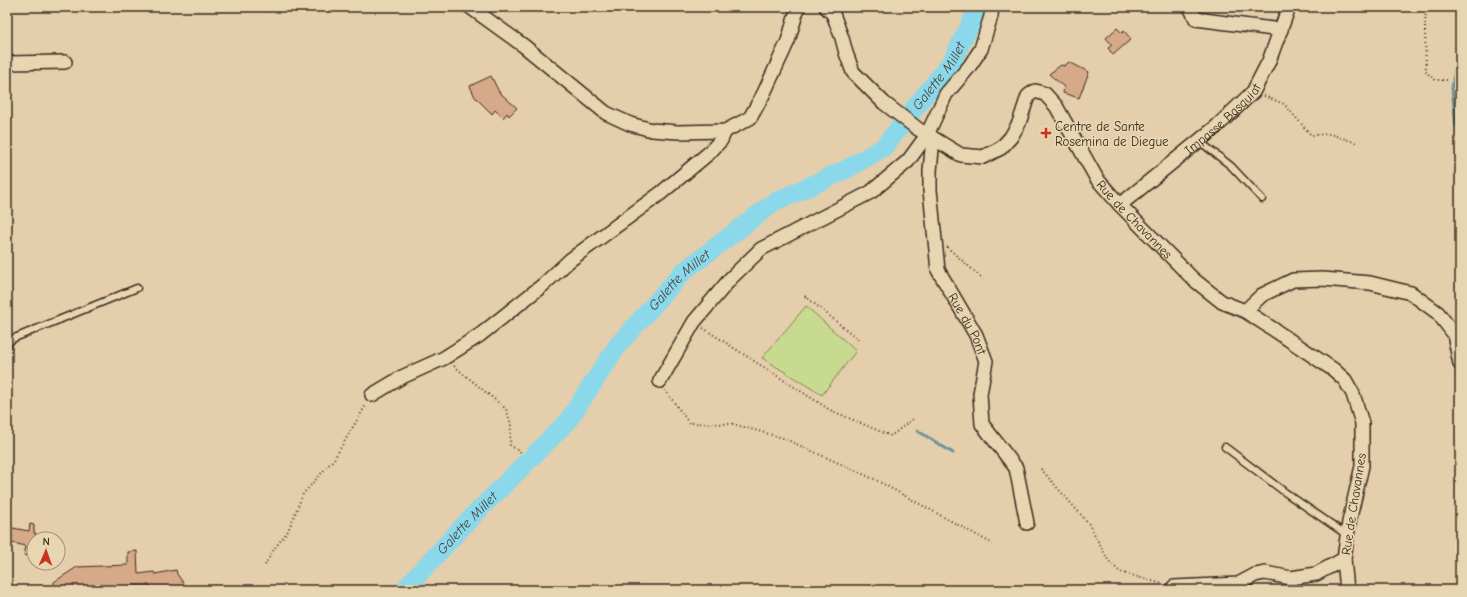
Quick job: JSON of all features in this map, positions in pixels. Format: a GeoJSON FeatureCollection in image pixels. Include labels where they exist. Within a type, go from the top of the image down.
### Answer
{"type":"FeatureCollection","features":[{"type":"Feature","properties":{"kind":"street"},"geometry":{"type":"LineString","coordinates":[[470,7],[524,46],[606,113],[630,124],[652,130],[678,132],[726,131],[750,118],[764,93],[788,41],[798,7]]}},
{"type":"Feature","properties":{"kind":"street","name":"Rue de Chavannes"},"geometry":{"type":"LineString","coordinates":[[826,7],[835,20],[853,72],[884,102],[926,134],[961,155],[983,157],[1000,148],[1011,137],[1019,123],[1028,96],[1035,91],[1045,94],[1056,106],[1097,179],[1120,206],[1193,279],[1222,302],[1245,311],[1334,370],[1345,380],[1353,394],[1362,423],[1362,466],[1347,535],[1344,559],[1347,590]]}},
{"type":"Feature","properties":{"kind":"street"},"geometry":{"type":"LineString","coordinates":[[660,381],[694,322],[731,278],[761,249],[871,192],[908,161],[926,134],[946,94],[969,67],[981,49],[991,16],[992,7]]}},
{"type":"Feature","properties":{"kind":"street"},"geometry":{"type":"LineString","coordinates":[[1190,7],[1196,19],[1281,30]]}},
{"type":"Feature","properties":{"kind":"street","name":"Impasse Basquiat"},"geometry":{"type":"LineString","coordinates":[[1120,206],[1199,141],[1254,92],[1269,61],[1289,7]]}},
{"type":"Feature","properties":{"kind":"street"},"geometry":{"type":"LineString","coordinates":[[7,63],[65,62]]}},
{"type":"Feature","properties":{"kind":"street"},"geometry":{"type":"LineString","coordinates":[[372,395],[402,378],[444,358],[480,335],[543,285],[570,260],[661,193],[709,153],[721,140],[726,131]]}},
{"type":"Feature","properties":{"kind":"street","name":"Rue du Pont"},"geometry":{"type":"LineString","coordinates":[[926,134],[938,270],[976,335],[986,361],[980,394],[982,424],[1016,468],[1027,523]]}},
{"type":"Feature","properties":{"kind":"street"},"geometry":{"type":"LineString","coordinates":[[1245,311],[1262,295],[1293,280],[1323,279],[1370,283],[1398,289],[1411,293],[1438,313],[1454,334],[1460,364]]}},
{"type":"Feature","properties":{"kind":"street"},"geometry":{"type":"LineString","coordinates":[[1174,587],[1238,587],[1255,575],[1265,573],[1291,578],[1316,574],[1344,559]]}},
{"type":"Feature","properties":{"kind":"lane"},"geometry":{"type":"LineString","coordinates":[[1199,141],[1231,166],[1262,199]]}},
{"type":"Feature","properties":{"kind":"lane"},"geometry":{"type":"LineString","coordinates":[[7,344],[12,339],[137,288]]}},
{"type":"Feature","properties":{"kind":"lane"},"geometry":{"type":"LineString","coordinates":[[1225,447],[1286,493],[1347,535]]}},
{"type":"Feature","properties":{"kind":"path"},"geometry":{"type":"LineString","coordinates":[[270,12],[272,7]]}},
{"type":"Feature","properties":{"kind":"path"},"geometry":{"type":"LineString","coordinates":[[1426,7],[1426,72],[1435,80],[1448,80]]}},
{"type":"Feature","properties":{"kind":"path"},"geometry":{"type":"LineString","coordinates":[[1254,92],[1284,104],[1311,135],[1330,134],[1357,143]]}},
{"type":"Feature","properties":{"kind":"path"},"geometry":{"type":"LineString","coordinates":[[934,235],[983,279]]}},
{"type":"Feature","properties":{"kind":"path"},"geometry":{"type":"LineString","coordinates":[[805,296],[859,340]]}},
{"type":"Feature","properties":{"kind":"path"},"geometry":{"type":"LineString","coordinates":[[694,322],[830,410],[891,436],[914,418]]}},
{"type":"Feature","properties":{"kind":"path"},"geometry":{"type":"LineString","coordinates":[[444,358],[506,409],[511,424],[510,445],[522,453]]}},
{"type":"Feature","properties":{"kind":"path"},"geometry":{"type":"LineString","coordinates":[[660,381],[660,384],[689,424],[733,424],[783,438],[874,479],[994,544]]}},
{"type":"Feature","properties":{"kind":"path"},"geometry":{"type":"LineString","coordinates":[[266,565],[274,549],[288,531],[303,494],[334,459],[372,395]]}},
{"type":"Feature","properties":{"kind":"path"},"geometry":{"type":"LineString","coordinates":[[1041,468],[1089,524],[1108,560],[1120,572],[1174,587]]}},
{"type":"Feature","properties":{"kind":"green space"},"geometry":{"type":"Polygon","coordinates":[[[806,306],[856,351],[822,395],[762,358],[806,306]]]}},
{"type":"Feature","properties":{"kind":"building"},"geometry":{"type":"Polygon","coordinates":[[[1117,28],[1122,33],[1124,31],[1131,39],[1113,55],[1108,48],[1112,45],[1106,38],[1117,28]]]}},
{"type":"Feature","properties":{"kind":"building"},"geometry":{"type":"Polygon","coordinates":[[[1069,62],[1089,72],[1079,98],[1063,93],[1064,87],[1049,74],[1061,65],[1064,66],[1069,62]]]}},
{"type":"Feature","properties":{"kind":"building"},"geometry":{"type":"Polygon","coordinates":[[[491,76],[499,92],[517,108],[509,116],[507,113],[503,118],[495,110],[492,114],[475,97],[470,86],[491,76]]]}},
{"type":"Feature","properties":{"kind":"building"},"geometry":{"type":"Polygon","coordinates":[[[30,524],[34,525],[34,531],[29,531],[30,524]]]}},
{"type":"Feature","properties":{"kind":"building"},"geometry":{"type":"Polygon","coordinates":[[[7,527],[29,531],[26,531],[26,546],[7,542],[7,527]]]}},
{"type":"Feature","properties":{"kind":"building"},"geometry":{"type":"Polygon","coordinates":[[[137,551],[138,574],[154,572],[155,574],[176,570],[177,574],[188,590],[150,590],[150,585],[132,585],[131,590],[54,590],[54,582],[77,567],[128,565],[128,552],[137,551]]]}},
{"type":"Feature","properties":{"kind":"waterway","name":"Galette Millet"},"geometry":{"type":"LineString","coordinates":[[404,590],[464,525],[568,421],[618,345],[683,272],[773,203],[847,169],[884,147],[952,61],[976,13],[976,7]]}},
{"type":"Feature","properties":{"kind":"waterway"},"geometry":{"type":"LineString","coordinates":[[1460,43],[1452,88],[1456,126],[1460,127]]}},
{"type":"Feature","properties":{"kind":"waterway"},"geometry":{"type":"LineString","coordinates":[[918,431],[953,453]]}},
{"type":"Feature","properties":{"kind":"place","name":"Centre de Sante Rosemina de Diegue"},"geometry":{"type":"Point","coordinates":[1046,133]}}]}
